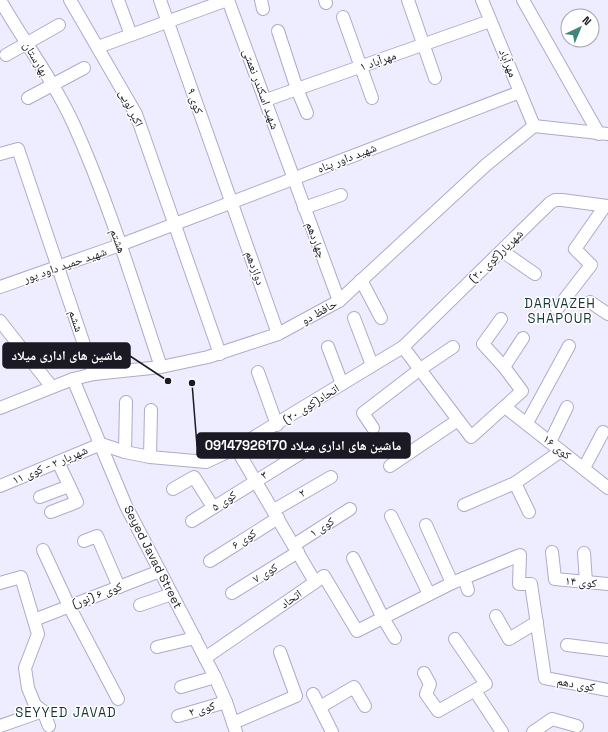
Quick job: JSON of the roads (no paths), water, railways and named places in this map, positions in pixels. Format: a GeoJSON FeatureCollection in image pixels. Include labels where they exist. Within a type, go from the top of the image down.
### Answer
{"type":"FeatureCollection","features":[{"type":"Feature","properties":{"kind":"street","name":"اکبر لویی"},"geometry":{"type":"LineString","coordinates":[[70,0],[136,114],[220,354]]}},
{"type":"Feature","properties":{"kind":"street"},"geometry":{"type":"LineString","coordinates":[[118,0],[131,35]]}},
{"type":"Feature","properties":{"kind":"street","name":"کوی ۹"},"geometry":{"type":"LineString","coordinates":[[160,0],[231,202]]}},
{"type":"Feature","properties":{"kind":"street"},"geometry":{"type":"LineString","coordinates":[[98,47],[228,0]]}},
{"type":"Feature","properties":{"kind":"street","name":"شهید اسکندر نعمتی"},"geometry":{"type":"LineString","coordinates":[[228,0],[294,178]]}},
{"type":"Feature","properties":{"kind":"street"},"geometry":{"type":"LineString","coordinates":[[408,0],[435,78]]}},
{"type":"Feature","properties":{"kind":"street","name":"مهرآباد"},"geometry":{"type":"LineString","coordinates":[[482,0],[534,126]]}},
{"type":"Feature","properties":{"kind":"street"},"geometry":{"type":"LineString","coordinates":[[523,0],[604,134]]}},
{"type":"Feature","properties":{"kind":"street","name":"بهارستان"},"geometry":{"type":"LineString","coordinates":[[1,1],[28,43],[69,117]]}},
{"type":"Feature","properties":{"kind":"street"},"geometry":{"type":"LineString","coordinates":[[343,17],[372,98]]}},
{"type":"Feature","properties":{"kind":"street","name":"مهرآباد ۱"},"geometry":{"type":"LineString","coordinates":[[266,100],[490,21]]}},
{"type":"Feature","properties":{"kind":"street"},"geometry":{"type":"LineString","coordinates":[[6,55],[59,25]]}},
{"type":"Feature","properties":{"kind":"street"},"geometry":{"type":"LineString","coordinates":[[278,31],[297,89],[307,113]]}},
{"type":"Feature","properties":{"kind":"street"},"geometry":{"type":"LineString","coordinates":[[28,98],[84,68]]}},
{"type":"Feature","properties":{"kind":"street","name":"شهید داور پناه"},"geometry":{"type":"LineString","coordinates":[[174,223],[520,92]]}},
{"type":"Feature","properties":{"kind":"street","name":"هشتم"},"geometry":{"type":"LineString","coordinates":[[69,117],[120,245],[161,367]]}},
{"type":"Feature","properties":{"kind":"street"},"geometry":{"type":"LineString","coordinates":[[534,126],[604,134]]}},
{"type":"Feature","properties":{"kind":"street","name":"حافظ دو"},"geometry":{"type":"LineString","coordinates":[[0,408],[52,386],[73,379],[94,374],[161,367],[220,354],[278,334],[339,301],[486,165],[534,126]]}},
{"type":"Feature","properties":{"kind":"street","name":"ششم"},"geometry":{"type":"LineString","coordinates":[[0,154],[18,149],[94,374]]}},
{"type":"Feature","properties":{"kind":"street","name":"چهاردهم"},"geometry":{"type":"LineString","coordinates":[[294,178],[339,301]]}},
{"type":"Feature","properties":{"kind":"street"},"geometry":{"type":"LineString","coordinates":[[304,208],[341,195]]}},
{"type":"Feature","properties":{"kind":"street","name":"شهریار(کوی ۲۰)"},"geometry":{"type":"LineString","coordinates":[[403,347],[550,203],[555,200],[606,206]]}},
{"type":"Feature","properties":{"kind":"street","name":"دوازدهم"},"geometry":{"type":"LineString","coordinates":[[231,202],[278,334]]}},
{"type":"Feature","properties":{"kind":"street"},"geometry":{"type":"LineString","coordinates":[[557,309],[591,265],[575,249],[606,206]]}},
{"type":"Feature","properties":{"kind":"street","name":"شهید حمید داود پور"},"geometry":{"type":"LineString","coordinates":[[1,285],[59,267],[120,245],[174,223]]}},
{"type":"Feature","properties":{"kind":"street"},"geometry":{"type":"LineString","coordinates":[[502,251],[536,274]]}},
{"type":"Feature","properties":{"kind":"street"},"geometry":{"type":"LineString","coordinates":[[362,280],[381,318]]}},
{"type":"Feature","properties":{"kind":"street"},"geometry":{"type":"LineString","coordinates":[[590,302],[608,314]]}},
{"type":"Feature","properties":{"kind":"street"},"geometry":{"type":"LineString","coordinates":[[354,318],[372,365]]}},
{"type":"Feature","properties":{"kind":"street"},"geometry":{"type":"LineString","coordinates":[[403,347],[471,437],[522,391],[504,367],[483,344],[501,318]]}},
{"type":"Feature","properties":{"kind":"street"},"geometry":{"type":"LineString","coordinates":[[0,321],[52,386]]}},
{"type":"Feature","properties":{"kind":"street"},"geometry":{"type":"LineString","coordinates":[[504,367],[523,338]]}},
{"type":"Feature","properties":{"kind":"street"},"geometry":{"type":"LineString","coordinates":[[527,423],[569,346]]}},
{"type":"Feature","properties":{"kind":"street"},"geometry":{"type":"LineString","coordinates":[[328,347],[342,384]]}},
{"type":"Feature","properties":{"kind":"street","name":"اتحاد(کوی ۲۰)"},"geometry":{"type":"LineString","coordinates":[[101,444],[125,452],[150,457],[206,462],[236,448],[277,425],[403,347]]}},
{"type":"Feature","properties":{"kind":"street"},"geometry":{"type":"LineString","coordinates":[[373,428],[364,413],[453,347]]}},
{"type":"Feature","properties":{"kind":"street"},"geometry":{"type":"LineString","coordinates":[[258,372],[277,425]]}},
{"type":"Feature","properties":{"kind":"street","name":"Seyed Javad Street"},"geometry":{"type":"LineString","coordinates":[[73,379],[126,506],[215,677],[235,727]]}},
{"type":"Feature","properties":{"kind":"street"},"geometry":{"type":"LineString","coordinates":[[125,452],[126,402]]}},
{"type":"Feature","properties":{"kind":"street","name":"کوی ۱۶"},"geometry":{"type":"LineString","coordinates":[[505,407],[608,488]]}},
{"type":"Feature","properties":{"kind":"street"},"geometry":{"type":"LineString","coordinates":[[550,442],[567,407]]}},
{"type":"Feature","properties":{"kind":"street"},"geometry":{"type":"LineString","coordinates":[[150,457],[152,410]]}},
{"type":"Feature","properties":{"kind":"street"},"geometry":{"type":"LineString","coordinates":[[390,466],[458,420]]}},
{"type":"Feature","properties":{"kind":"street"},"geometry":{"type":"LineString","coordinates":[[584,468],[603,432]]}},
{"type":"Feature","properties":{"kind":"street","name":"شهریار ۲ - کوی ۱۱"},"geometry":{"type":"LineString","coordinates":[[0,486],[101,444]]}},
{"type":"Feature","properties":{"kind":"street","name":"۳"},"geometry":{"type":"LineString","coordinates":[[256,480],[314,445]]}},
{"type":"Feature","properties":{"kind":"street"},"geometry":{"type":"LineString","coordinates":[[236,448],[315,582]]}},
{"type":"Feature","properties":{"kind":"street"},"geometry":{"type":"LineString","coordinates":[[464,505],[515,483],[561,451]]}},
{"type":"Feature","properties":{"kind":"street"},"geometry":{"type":"LineString","coordinates":[[51,512],[77,502],[58,462]]}},
{"type":"Feature","properties":{"kind":"street"},"geometry":{"type":"LineString","coordinates":[[173,489],[194,477],[213,507]]}},
{"type":"Feature","properties":{"kind":"street","name":"۲"},"geometry":{"type":"LineString","coordinates":[[276,514],[331,477]]}},
{"type":"Feature","properties":{"kind":"street","name":"کوی ۵"},"geometry":{"type":"LineString","coordinates":[[192,521],[256,480]]}},
{"type":"Feature","properties":{"kind":"street"},"geometry":{"type":"LineString","coordinates":[[515,483],[529,512]]}},
{"type":"Feature","properties":{"kind":"street"},"geometry":{"type":"LineString","coordinates":[[40,497],[69,486]]}},
{"type":"Feature","properties":{"kind":"street","name":"کوی ۱"},"geometry":{"type":"LineString","coordinates":[[296,548],[350,509]]}},
{"type":"Feature","properties":{"kind":"street","name":"کوی ۶"},"geometry":{"type":"LineString","coordinates":[[210,561],[276,514]]}},
{"type":"Feature","properties":{"kind":"street"},"geometry":{"type":"LineString","coordinates":[[391,516],[429,594]]}},
{"type":"Feature","properties":{"kind":"street"},"geometry":{"type":"LineString","coordinates":[[426,525],[452,582]]}},
{"type":"Feature","properties":{"kind":"street"},"geometry":{"type":"LineString","coordinates":[[84,541],[97,536],[120,587]]}},
{"type":"Feature","properties":{"kind":"street","name":"کوی ۷"},"geometry":{"type":"LineString","coordinates":[[232,593],[296,548]]}},
{"type":"Feature","properties":{"kind":"street"},"geometry":{"type":"LineString","coordinates":[[43,550],[69,606],[118,699]]}},
{"type":"Feature","properties":{"kind":"street","name":"کوی ۱۴"},"geometry":{"type":"LineString","coordinates":[[552,552],[555,579],[608,584]]}},
{"type":"Feature","properties":{"kind":"street"},"geometry":{"type":"LineString","coordinates":[[584,552],[586,582]]}},
{"type":"Feature","properties":{"kind":"street"},"geometry":{"type":"LineString","coordinates":[[383,618],[452,582],[520,555],[519,584],[531,584],[537,622],[509,639],[496,616]]}},
{"type":"Feature","properties":{"kind":"street"},"geometry":{"type":"LineString","coordinates":[[353,558],[383,618],[395,638]]}},
{"type":"Feature","properties":{"kind":"street","name":"کوی ۶ (نور)"},"geometry":{"type":"LineString","coordinates":[[34,620],[160,571]]}},
{"type":"Feature","properties":{"kind":"street","name":"اتحاد"},"geometry":{"type":"LineString","coordinates":[[205,658],[324,576],[356,631],[383,618]]}},
{"type":"Feature","properties":{"kind":"street"},"geometry":{"type":"LineString","coordinates":[[1,581],[21,577],[38,634],[25,668],[28,688],[35,704],[43,711],[49,726]]}},
{"type":"Feature","properties":{"kind":"street"},"geometry":{"type":"LineString","coordinates":[[464,578],[468,590]]}},
{"type":"Feature","properties":{"kind":"street"},"geometry":{"type":"LineString","coordinates":[[140,604],[172,594]]}},
{"type":"Feature","properties":{"kind":"street","name":"کوی دهم"},"geometry":{"type":"LineString","coordinates":[[537,622],[545,678],[608,690]]}},
{"type":"Feature","properties":{"kind":"street"},"geometry":{"type":"LineString","coordinates":[[158,647],[195,638]]}},
{"type":"Feature","properties":{"kind":"street"},"geometry":{"type":"LineString","coordinates":[[424,673],[430,684],[426,694],[438,711],[486,684],[455,639]]}},
{"type":"Feature","properties":{"kind":"street"},"geometry":{"type":"LineString","coordinates":[[567,645],[608,650]]}},
{"type":"Feature","properties":{"kind":"street"},"geometry":{"type":"LineString","coordinates":[[235,727],[296,696],[280,652]]}},
{"type":"Feature","properties":{"kind":"street"},"geometry":{"type":"LineString","coordinates":[[181,687],[215,677]]}},
{"type":"Feature","properties":{"kind":"street"},"geometry":{"type":"LineString","coordinates":[[320,707],[354,687],[365,706]]}},
{"type":"Feature","properties":{"kind":"street"},"geometry":{"type":"LineString","coordinates":[[475,691],[502,732]]}},
{"type":"Feature","properties":{"kind":"street"},"geometry":{"type":"LineString","coordinates":[[313,694],[332,732]]}},
{"type":"Feature","properties":{"kind":"street","name":"کوی ۲"},"geometry":{"type":"LineString","coordinates":[[178,716],[226,702]]}},
{"type":"Feature","properties":{"kind":"street"},"geometry":{"type":"LineString","coordinates":[[0,726],[43,711]]}},
{"type":"Feature","properties":{"kind":"street"},"geometry":{"type":"LineString","coordinates":[[533,732],[552,719],[578,726]]}},
{"type":"Feature","properties":{"kind":"place","name":"ماشین های اداری میلاد"},"geometry":{"type":"Point","coordinates":[168,381]}},
{"type":"Feature","properties":{"kind":"place","name":"ماشین های اداری میلاد 09147926170"},"geometry":{"type":"Point","coordinates":[192,383]}},
{"type":"Feature","properties":{"kind":"district","name":"DARVAZEH SHAPOUR"},"geometry":{"type":"Point","coordinates":[560,310]}},
{"type":"Feature","properties":{"kind":"district","name":"SEYYED JAVAD"},"geometry":{"type":"Point","coordinates":[66,712]}}]}
